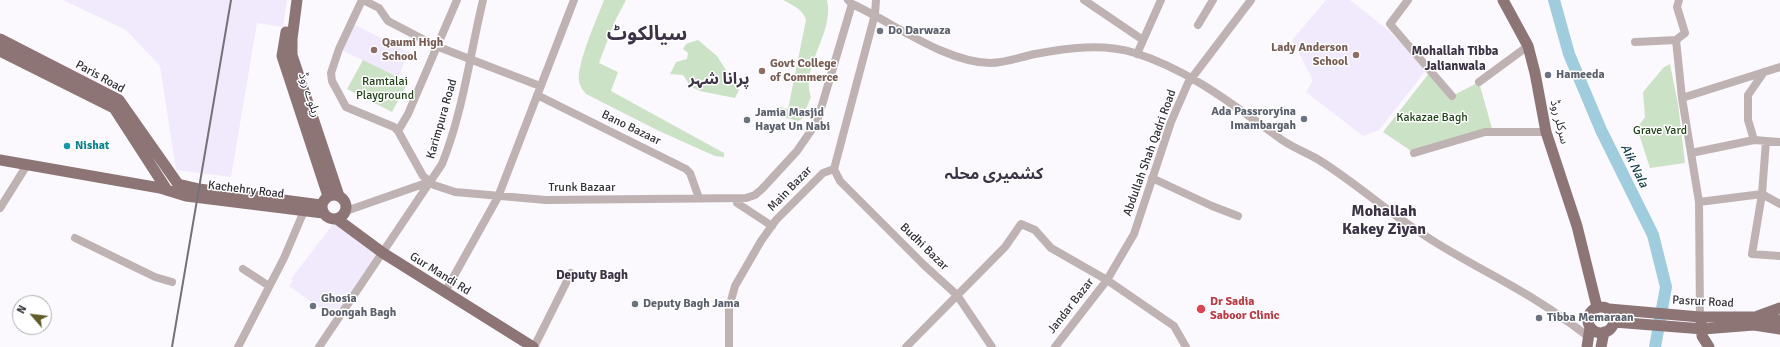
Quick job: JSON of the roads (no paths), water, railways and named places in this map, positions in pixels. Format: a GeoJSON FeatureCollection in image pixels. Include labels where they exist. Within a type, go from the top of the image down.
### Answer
{"type":"FeatureCollection","features":[{"type":"Feature","properties":{"kind":"main road","name":"ریلوے روڈ"},"geometry":{"type":"LineString","coordinates":[[292,0],[282,56],[334,196]]}},
{"type":"Feature","properties":{"kind":"main road"},"geometry":{"type":"LineString","coordinates":[[297,0],[292,39],[292,55],[334,196],[346,202],[346,211],[337,219],[329,218],[322,209],[334,196]]}},
{"type":"Feature","properties":{"kind":"main road","name":"سرکلر روڈ"},"geometry":{"type":"LineString","coordinates":[[1503,0],[1528,46],[1535,73],[1546,132],[1577,226],[1594,310],[1588,320],[1589,337]]}},
{"type":"Feature","properties":{"kind":"main road","name":"Paris Road"},"geometry":{"type":"LineString","coordinates":[[0,39],[119,100],[121,112],[167,190]]}},
{"type":"Feature","properties":{"kind":"main road","name":"Paris Road"},"geometry":{"type":"LineString","coordinates":[[0,51],[121,112],[178,184]]}},
{"type":"Feature","properties":{"kind":"main road","name":"Kachehry Road"},"geometry":{"type":"LineString","coordinates":[[0,160],[167,190],[195,197],[304,211],[322,209]]}},
{"type":"Feature","properties":{"kind":"main road","name":"Kachehry Road"},"geometry":{"type":"LineString","coordinates":[[178,184],[199,189],[322,209]]}},
{"type":"Feature","properties":{"kind":"main road","name":"Gur Mandi Rd"},"geometry":{"type":"LineString","coordinates":[[337,219],[383,253],[534,347]]}},
{"type":"Feature","properties":{"kind":"main road"},"geometry":{"type":"LineString","coordinates":[[1754,321],[1780,308]]}},
{"type":"Feature","properties":{"kind":"main road","name":"Pasrur Road"},"geometry":{"type":"LineString","coordinates":[[1594,310],[1626,310],[1754,321],[1780,320]]}},
{"type":"Feature","properties":{"kind":"main road"},"geometry":{"type":"LineString","coordinates":[[1589,337],[1596,332],[1604,332],[1610,329],[1614,322],[1614,316],[1609,310]]}},
{"type":"Feature","properties":{"kind":"main road"},"geometry":{"type":"LineString","coordinates":[[1700,317],[1703,329],[1702,336],[1709,347]]}},
{"type":"Feature","properties":{"kind":"main road","name":"Pasrur Road"},"geometry":{"type":"LineString","coordinates":[[1614,322],[1703,329],[1754,321],[1780,329]]}},
{"type":"Feature","properties":{"kind":"main road"},"geometry":{"type":"LineString","coordinates":[[1703,329],[1718,347]]}},
{"type":"Feature","properties":{"kind":"main road"},"geometry":{"type":"LineString","coordinates":[[1601,347],[1604,332]]}},
{"type":"Feature","properties":{"kind":"street"},"geometry":{"type":"LineString","coordinates":[[346,211],[429,182],[423,176],[398,131],[386,122],[346,107],[332,81],[331,73],[341,43],[363,0],[379,8],[388,21],[436,46],[540,86]]}},
{"type":"Feature","properties":{"kind":"street"},"geometry":{"type":"LineString","coordinates":[[398,131],[408,114],[456,0]]}},
{"type":"Feature","properties":{"kind":"street","name":"Karimpura Road"},"geometry":{"type":"LineString","coordinates":[[319,347],[439,169],[449,145],[471,60],[483,0]]}},
{"type":"Feature","properties":{"kind":"street"},"geometry":{"type":"LineString","coordinates":[[445,292],[498,197],[574,0]]}},
{"type":"Feature","properties":{"kind":"street"},"geometry":{"type":"LineString","coordinates":[[834,169],[874,14],[876,0]]}},
{"type":"Feature","properties":{"kind":"street"},"geometry":{"type":"LineString","coordinates":[[1084,0],[1143,40]]}},
{"type":"Feature","properties":{"kind":"street"},"geometry":{"type":"LineString","coordinates":[[1137,54],[1161,0]]}},
{"type":"Feature","properties":{"kind":"street"},"geometry":{"type":"LineString","coordinates":[[1198,25],[1213,0]]}},
{"type":"Feature","properties":{"kind":"street","name":"Abdullah Shah Qadri Road"},"geometry":{"type":"LineString","coordinates":[[1107,280],[1134,234],[1176,108],[1191,78],[1251,0]]}},
{"type":"Feature","properties":{"kind":"street"},"geometry":{"type":"LineString","coordinates":[[1408,0],[1390,24],[1452,96]]}},
{"type":"Feature","properties":{"kind":"street"},"geometry":{"type":"LineString","coordinates":[[1635,42],[1676,40],[1685,33],[1677,7],[1679,0]]}},
{"type":"Feature","properties":{"kind":"street"},"geometry":{"type":"LineString","coordinates":[[850,2],[951,55],[980,62],[1003,62],[1034,54],[1096,47],[1112,47],[1137,54],[1191,78],[1235,104],[1289,144],[1318,159],[1419,232],[1518,289],[1565,319],[1589,337]]}},
{"type":"Feature","properties":{"kind":"street","name":"Trunk Bazaar"},"geometry":{"type":"LineString","coordinates":[[429,182],[445,190],[455,192],[498,197],[546,200],[737,199],[755,195],[797,151],[817,122],[850,2]]}},
{"type":"Feature","properties":{"kind":"street"},"geometry":{"type":"LineString","coordinates":[[1676,40],[1682,98],[1699,202],[1700,317]]}},
{"type":"Feature","properties":{"kind":"street"},"geometry":{"type":"LineString","coordinates":[[1480,82],[1528,46]]}},
{"type":"Feature","properties":{"kind":"street"},"geometry":{"type":"LineString","coordinates":[[1682,98],[1780,67]]}},
{"type":"Feature","properties":{"kind":"street"},"geometry":{"type":"LineString","coordinates":[[1754,140],[1748,120],[1748,95],[1765,71]]}},
{"type":"Feature","properties":{"kind":"street","name":"Bano Bazaar"},"geometry":{"type":"LineString","coordinates":[[537,95],[686,169],[690,173],[699,198]]}},
{"type":"Feature","properties":{"kind":"street"},"geometry":{"type":"LineString","coordinates":[[1414,153],[1485,132],[1546,132]]}},
{"type":"Feature","properties":{"kind":"street"},"geometry":{"type":"LineString","coordinates":[[1691,153],[1754,140],[1780,142]]}},
{"type":"Feature","properties":{"kind":"street"},"geometry":{"type":"LineString","coordinates":[[1766,141],[1762,194],[1752,254],[1780,256]]}},
{"type":"Feature","properties":{"kind":"street"},"geometry":{"type":"LineString","coordinates":[[0,208],[26,165]]}},
{"type":"Feature","properties":{"kind":"street","name":"Main Bazar"},"geometry":{"type":"LineString","coordinates":[[729,347],[729,308],[735,286],[761,241],[772,226],[823,172],[834,169]]}},
{"type":"Feature","properties":{"kind":"street","name":"Budhi Bazar"},"geometry":{"type":"LineString","coordinates":[[834,169],[840,181],[924,266],[957,294],[992,347]]}},
{"type":"Feature","properties":{"kind":"street"},"geometry":{"type":"LineString","coordinates":[[1152,178],[1212,206],[1238,216]]}},
{"type":"Feature","properties":{"kind":"street"},"geometry":{"type":"LineString","coordinates":[[1699,202],[1762,194],[1780,204]]}},
{"type":"Feature","properties":{"kind":"street"},"geometry":{"type":"LineString","coordinates":[[737,199],[737,203],[772,226]]}},
{"type":"Feature","properties":{"kind":"street"},"geometry":{"type":"LineString","coordinates":[[238,347],[269,286],[304,211]]}},
{"type":"Feature","properties":{"kind":"street"},"geometry":{"type":"LineString","coordinates":[[906,347],[957,294],[1006,247],[1021,224],[1035,230],[1051,248],[1107,280],[1174,326],[1186,347]]}},
{"type":"Feature","properties":{"kind":"street"},"geometry":{"type":"LineString","coordinates":[[75,238],[155,277],[172,282]]}},
{"type":"Feature","properties":{"kind":"street"},"geometry":{"type":"LineString","coordinates":[[243,269],[269,286]]}},
{"type":"Feature","properties":{"kind":"street"},"geometry":{"type":"LineString","coordinates":[[534,347],[571,273]]}},
{"type":"Feature","properties":{"kind":"street","name":"Jandar Bazar"},"geometry":{"type":"LineString","coordinates":[[1055,347],[1107,280]]}},
{"type":"Feature","properties":{"kind":"waterway","name":"Aik Nala"},"geometry":{"type":"LineString","coordinates":[[1554,0],[1569,54],[1601,130],[1653,235],[1666,287],[1655,347]]}},
{"type":"Feature","properties":{"kind":"railway"},"geometry":{"type":"LineString","coordinates":[[172,347],[231,0]]}},
{"type":"Feature","properties":{"kind":"place","name":"Do Darwaza"},"geometry":{"type":"Point","coordinates":[880,31]}},
{"type":"Feature","properties":{"kind":"place","name":"Qaumi High School"},"geometry":{"type":"Point","coordinates":[374,50]}},
{"type":"Feature","properties":{"kind":"place","name":"Lady Anderson School"},"geometry":{"type":"Point","coordinates":[1356,55]}},
{"type":"Feature","properties":{"kind":"place","name":"Govt College of Commerce"},"geometry":{"type":"Point","coordinates":[762,71]}},
{"type":"Feature","properties":{"kind":"place","name":"Hameeda"},"geometry":{"type":"Point","coordinates":[1548,75]}},
{"type":"Feature","properties":{"kind":"place","name":"Ada Passroryina Imambargah"},"geometry":{"type":"Point","coordinates":[1304,119]}},
{"type":"Feature","properties":{"kind":"place","name":"Jamia Masjid Hayat Un Nabi"},"geometry":{"type":"Point","coordinates":[747,120]}},
{"type":"Feature","properties":{"kind":"place","name":"Nishat"},"geometry":{"type":"Point","coordinates":[67,146]}},
{"type":"Feature","properties":{"kind":"place","name":"Deputy Bagh Jama"},"geometry":{"type":"Point","coordinates":[635,304]}},
{"type":"Feature","properties":{"kind":"place","name":"Ghosia Doongah Bagh"},"geometry":{"type":"Point","coordinates":[313,306]}},
{"type":"Feature","properties":{"kind":"place","name":"Dr Sadia Saboor Clinic"},"geometry":{"type":"Point","coordinates":[1201,309]}},
{"type":"Feature","properties":{"kind":"place","name":"Tibba Memaraan"},"geometry":{"type":"Point","coordinates":[1539,318]}},
{"type":"Feature","properties":{"kind":"district","name":"سیالکوٹ"},"geometry":{"type":"Point","coordinates":[647,35]}},
{"type":"Feature","properties":{"kind":"district","name":"Mohallah Tibba Jalianwala"},"geometry":{"type":"Point","coordinates":[1455,60]}},
{"type":"Feature","properties":{"kind":"district","name":"پرانا شہر"},"geometry":{"type":"Point","coordinates":[719,80]}},
{"type":"Feature","properties":{"kind":"district","name":"کشمیری محلہ"},"geometry":{"type":"Point","coordinates":[994,175]}},
{"type":"Feature","properties":{"kind":"district","name":"Mohallah Kakey Ziyan"},"geometry":{"type":"Point","coordinates":[1384,221]}},
{"type":"Feature","properties":{"kind":"district","name":"Deputy Bagh"},"geometry":{"type":"Point","coordinates":[592,276]}},
{"type":"Feature","properties":{"kind":"park label","name":"Ramtalai Playground"},"geometry":{"type":"Point","coordinates":[385,89]}},
{"type":"Feature","properties":{"kind":"park label","name":"Kakazae Bagh"},"geometry":{"type":"Point","coordinates":[1432,118]}},
{"type":"Feature","properties":{"kind":"park label","name":"Grave Yard"},"geometry":{"type":"Point","coordinates":[1660,131]}}]}
